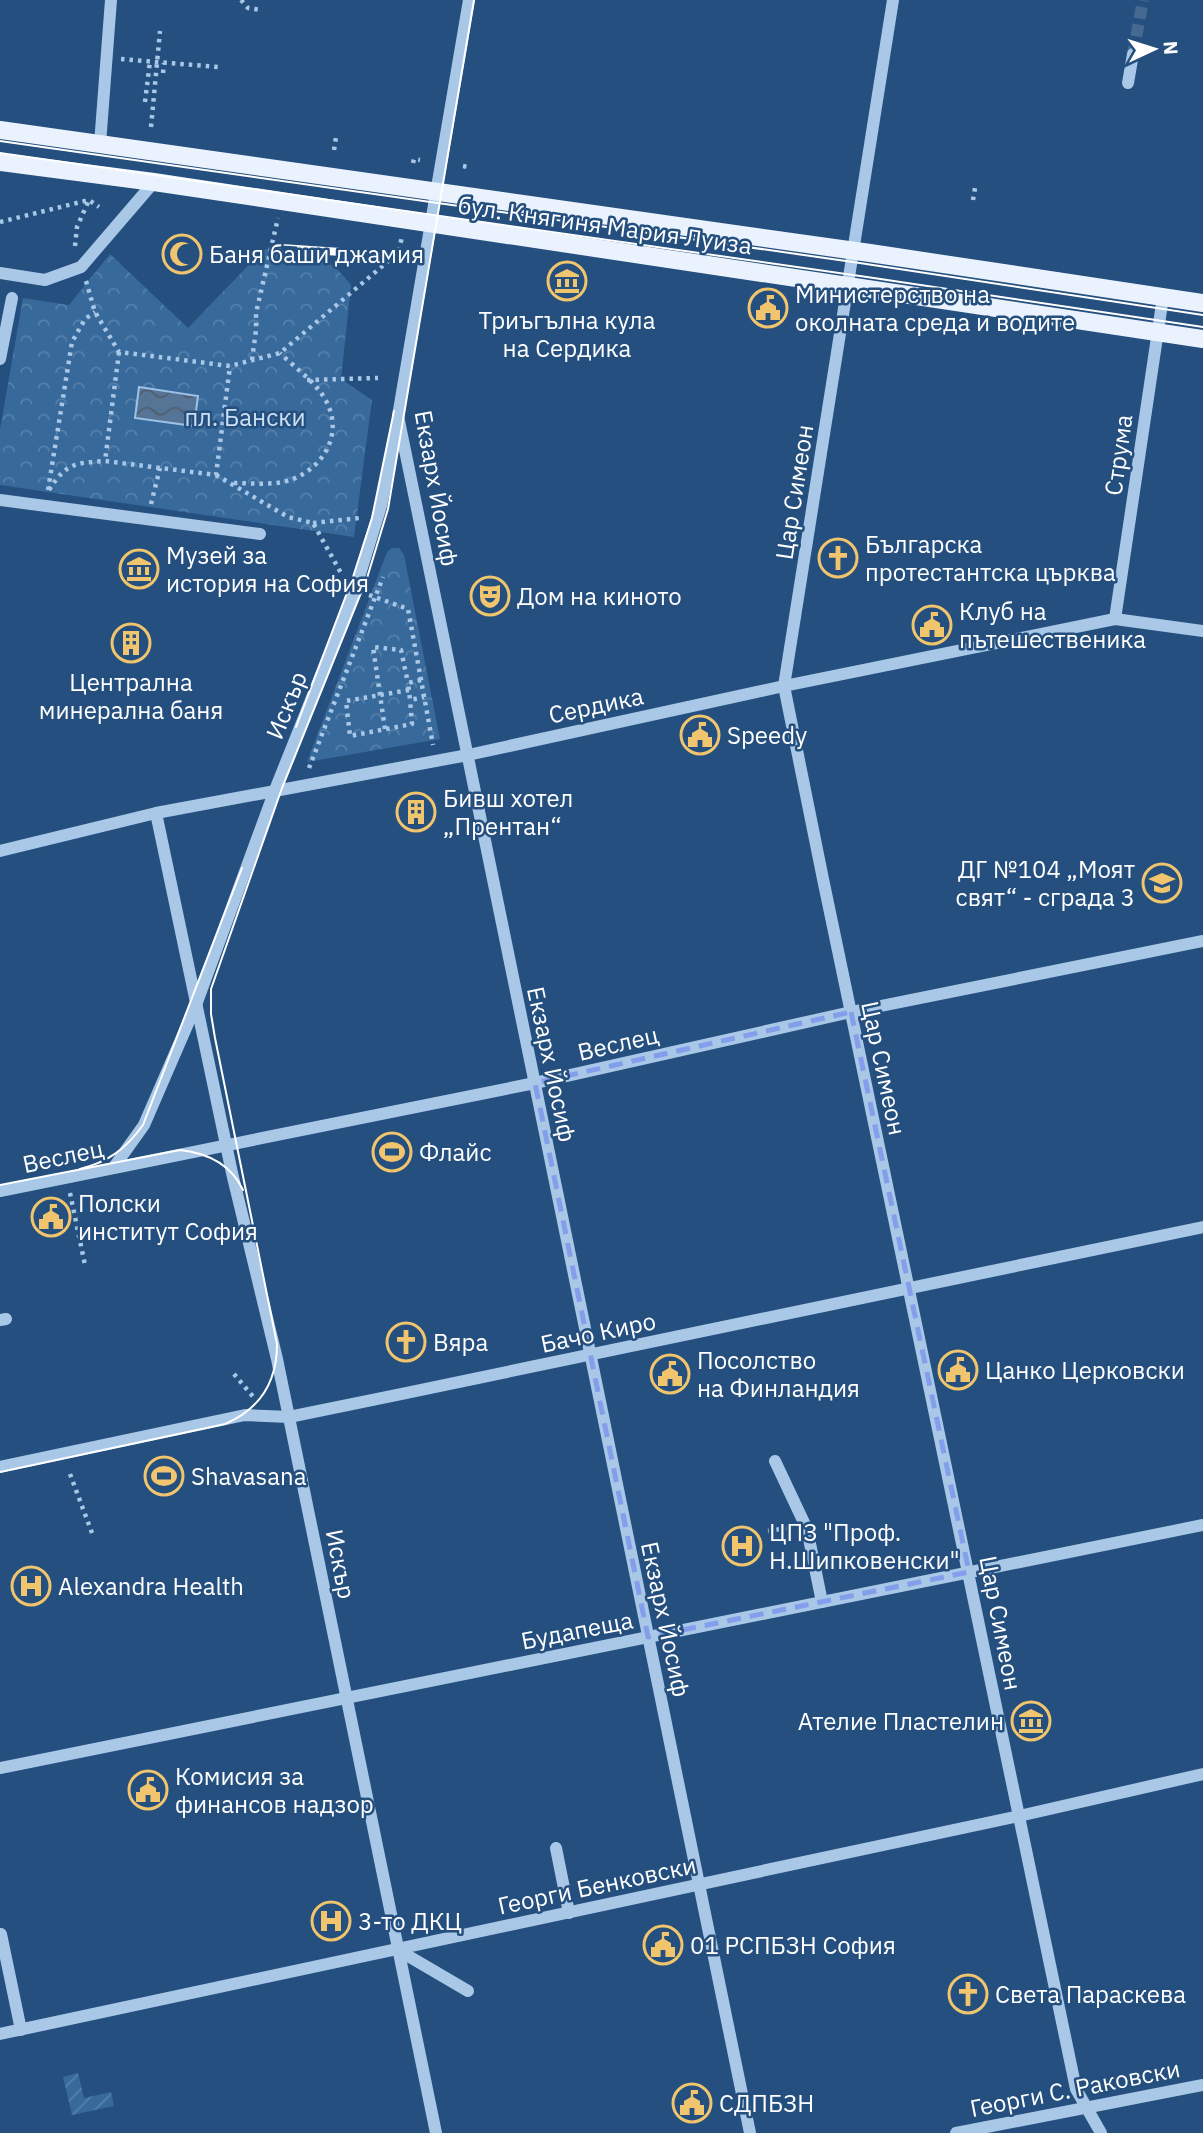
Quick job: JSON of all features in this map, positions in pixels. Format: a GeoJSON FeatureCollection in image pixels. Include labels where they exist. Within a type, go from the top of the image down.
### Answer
{"type":"FeatureCollection","features":[{"type":"Feature","properties":{"kind":"main road","name":"бул. Княгиня Мария Луиза"},"geometry":{"type":"LineString","coordinates":[[0,130],[1203,303]]}},
{"type":"Feature","properties":{"kind":"main road","name":"бул. Княгиня Мария Луиза"},"geometry":{"type":"LineString","coordinates":[[0,162],[154,181],[1203,339]]}},
{"type":"Feature","properties":{"kind":"street"},"geometry":{"type":"LineString","coordinates":[[100,144],[111,0]]}},
{"type":"Feature","properties":{"kind":"street","name":"Екзарх Йосиф"},"geometry":{"type":"LineString","coordinates":[[469,0],[398,416],[750,2133]]}},
{"type":"Feature","properties":{"kind":"street","name":"Цар Симеон"},"geometry":{"type":"LineString","coordinates":[[893,0],[784,685],[1076,2089],[1101,2133]]}},
{"type":"Feature","properties":{"kind":"street"},"geometry":{"type":"LineString","coordinates":[[1128,83],[1133,54]]}},
{"type":"Feature","properties":{"kind":"street"},"geometry":{"type":"LineString","coordinates":[[0,273],[45,280],[82,267],[154,181]]}},
{"type":"Feature","properties":{"kind":"street","name":"Струма"},"geometry":{"type":"LineString","coordinates":[[1115,619],[1163,297]]}},
{"type":"Feature","properties":{"kind":"street"},"geometry":{"type":"LineString","coordinates":[[0,359],[12,298]]}},
{"type":"Feature","properties":{"kind":"street","name":"Искър"},"geometry":{"type":"LineString","coordinates":[[114,1167],[144,1125],[197,1005],[275,790],[355,590],[381,506],[398,416]]}},
{"type":"Feature","properties":{"kind":"street"},"geometry":{"type":"LineString","coordinates":[[0,500],[260,534]]}},
{"type":"Feature","properties":{"kind":"street","name":"Сердика"},"geometry":{"type":"LineString","coordinates":[[0,851],[156,813],[468,755],[784,685],[1115,619],[1203,631]]}},
{"type":"Feature","properties":{"kind":"street","name":"Искър"},"geometry":{"type":"LineString","coordinates":[[156,813],[226,1144],[289,1417],[436,2133]]}},
{"type":"Feature","properties":{"kind":"street","name":"Веслец"},"geometry":{"type":"LineString","coordinates":[[0,1191],[535,1083],[851,1012],[1203,941]]}},
{"type":"Feature","properties":{"kind":"street","name":"Бачо Киро"},"geometry":{"type":"LineString","coordinates":[[0,1467],[245,1415],[289,1417],[1203,1227]]}},
{"type":"Feature","properties":{"kind":"street"},"geometry":{"type":"LineString","coordinates":[[775,1461],[807,1529],[822,1602]]}},
{"type":"Feature","properties":{"kind":"street","name":"Будапеща"},"geometry":{"type":"LineString","coordinates":[[0,1768],[1203,1525]]}},
{"type":"Feature","properties":{"kind":"street","name":"Георги Бенковски"},"geometry":{"type":"LineString","coordinates":[[0,2034],[1019,1816],[1203,1774]]}},
{"type":"Feature","properties":{"kind":"street"},"geometry":{"type":"LineString","coordinates":[[556,1848],[569,1913]]}},
{"type":"Feature","properties":{"kind":"street"},"geometry":{"type":"LineString","coordinates":[[1,1934],[20,2030]]}},
{"type":"Feature","properties":{"kind":"street"},"geometry":{"type":"LineString","coordinates":[[398,1950],[468,1991]]}},
{"type":"Feature","properties":{"kind":"street","name":"Георги С. Раковски"},"geometry":{"type":"LineString","coordinates":[[956,2133],[1203,2085]]}},
{"type":"Feature","properties":{"kind":"path"},"geometry":{"type":"LineString","coordinates":[[240,0],[248,8],[261,10]]}},
{"type":"Feature","properties":{"kind":"path"},"geometry":{"type":"LineString","coordinates":[[151,127],[160,31]]}},
{"type":"Feature","properties":{"kind":"path"},"geometry":{"type":"LineString","coordinates":[[107,58],[218,67]]}},
{"type":"Feature","properties":{"kind":"path"},"geometry":{"type":"LineString","coordinates":[[145,102],[150,61]]}},
{"type":"Feature","properties":{"kind":"path"},"geometry":{"type":"LineString","coordinates":[[163,73],[164,63]]}},
{"type":"Feature","properties":{"kind":"path"},"geometry":{"type":"LineString","coordinates":[[334,150],[336,137]]}},
{"type":"Feature","properties":{"kind":"path"},"geometry":{"type":"LineString","coordinates":[[413,163],[414,159],[420,160]]}},
{"type":"Feature","properties":{"kind":"path"},"geometry":{"type":"LineString","coordinates":[[973,200],[975,188]]}},
{"type":"Feature","properties":{"kind":"path"},"geometry":{"type":"LineString","coordinates":[[0,222],[89,200],[99,207]]}},
{"type":"Feature","properties":{"kind":"path"},"geometry":{"type":"LineString","coordinates":[[75,242],[77,227],[89,200]]}},
{"type":"Feature","properties":{"kind":"path"},"geometry":{"type":"LineString","coordinates":[[252,360],[256,313],[280,210]]}},
{"type":"Feature","properties":{"kind":"path"},"geometry":{"type":"LineString","coordinates":[[119,352],[230,366],[280,353],[399,252],[402,233]]}},
{"type":"Feature","properties":{"kind":"path"},"geometry":{"type":"LineString","coordinates":[[93,303],[95,312],[119,352],[105,461]]}},
{"type":"Feature","properties":{"kind":"path"},"geometry":{"type":"LineString","coordinates":[[95,312],[85,319],[72,342],[48,492],[58,476],[73,463],[105,461],[216,475],[288,517],[313,523],[363,518]]}},
{"type":"Feature","properties":{"kind":"path"},"geometry":{"type":"LineString","coordinates":[[233,483],[293,480],[314,467],[331,445],[332,418],[328,404],[280,353]]}},
{"type":"Feature","properties":{"kind":"path"},"geometry":{"type":"LineString","coordinates":[[216,475],[230,366]]}},
{"type":"Feature","properties":{"kind":"path"},"geometry":{"type":"LineString","coordinates":[[307,380],[378,378]]}},
{"type":"Feature","properties":{"kind":"path"},"geometry":{"type":"LineString","coordinates":[[151,507],[160,468]]}},
{"type":"Feature","properties":{"kind":"path"},"geometry":{"type":"LineString","coordinates":[[263,504],[263,512]]}},
{"type":"Feature","properties":{"kind":"path"},"geometry":{"type":"LineString","coordinates":[[313,523],[349,587],[408,609],[436,761]]}},
{"type":"Feature","properties":{"kind":"path"},"geometry":{"type":"LineString","coordinates":[[302,785],[383,577]]}},
{"type":"Feature","properties":{"kind":"path"},"geometry":{"type":"LineString","coordinates":[[385,729],[380,696],[373,647],[401,650],[408,682],[409,690],[410,700],[412,723],[385,729],[350,736],[346,701],[380,696],[409,690]]}},
{"type":"Feature","properties":{"kind":"path"},"geometry":{"type":"LineString","coordinates":[[408,682],[421,680]]}},
{"type":"Feature","properties":{"kind":"path"},"geometry":{"type":"LineString","coordinates":[[410,700],[424,697]]}},
{"type":"Feature","properties":{"kind":"path"},"geometry":{"type":"LineString","coordinates":[[69,1189],[85,1265]]}},
{"type":"Feature","properties":{"kind":"path"},"geometry":{"type":"LineString","coordinates":[[234,1374],[246,1388]]}},
{"type":"Feature","properties":{"kind":"path"},"geometry":{"type":"LineString","coordinates":[[70,1474],[92,1533]]}},
{"type":"Feature","properties":{"kind":"highlighted area"},"geometry":{"type":"Polygon","coordinates":[[[851,1012],[969,1572],[648,1637],[535,1083],[851,1012]]]}},
{"type":"Feature","properties":{"kind":"green space","name":"пл. Бански"},"geometry":{"type":"Polygon","coordinates":[[[264,249],[323,260],[332,265],[351,285],[341,379],[372,400],[354,537],[0,485],[0,429],[23,298],[69,305],[110,254],[188,328],[264,249]]]}},
{"type":"Feature","properties":{"kind":"green space"},"geometry":{"type":"Polygon","coordinates":[[[392,548],[399,548],[404,555],[440,739],[307,762],[387,552],[392,548]]]}},
{"type":"Feature","properties":{"kind":"green space"},"geometry":{"type":"Polygon","coordinates":[[[78,2073],[84,2098],[111,2092],[114,2106],[72,2115],[63,2077],[78,2073]]]}},
{"type":"Feature","properties":{"kind":"water"},"geometry":{"type":"Polygon","coordinates":[[[139,387],[198,396],[194,426],[135,418],[139,387]]]}},
{"type":"Feature","properties":{"kind":"tunnel"},"geometry":{"type":"LineString","coordinates":[[1133,54],[1143,0]]}},
{"type":"Feature","properties":{"kind":"tram line"},"geometry":{"type":"LineString","coordinates":[[0,1472],[225,1424],[248,1411],[257,1402],[274,1370],[277,1344],[215,1038],[211,989],[282,788],[367,578],[388,509],[474,0]]}},
{"type":"Feature","properties":{"kind":"tram line"},"geometry":{"type":"LineString","coordinates":[[0,141],[853,262],[1203,315]]}},
{"type":"Feature","properties":{"kind":"tram line"},"geometry":{"type":"LineString","coordinates":[[0,153],[1203,327]]}},
{"type":"Feature","properties":{"kind":"tram line"},"geometry":{"type":"LineString","coordinates":[[296,727],[353,577],[372,518],[394,411]]}},
{"type":"Feature","properties":{"kind":"tram line"},"geometry":{"type":"LineString","coordinates":[[80,1169],[99,1163],[116,1153],[143,1125],[242,868]]}},
{"type":"Feature","properties":{"kind":"tram line"},"geometry":{"type":"LineString","coordinates":[[0,1185],[180,1150],[217,1161],[232,1173],[243,1190]]}},
{"type":"Feature","properties":{"kind":"railway"},"geometry":{"type":"LineString","coordinates":[[281,248],[341,252]]}},
{"type":"Feature","properties":{"kind":"place","name":"Баня баши джамия"},"geometry":{"type":"Point","coordinates":[182,254]}},
{"type":"Feature","properties":{"kind":"place","name":"Триъгълна кула на Сердика"},"geometry":{"type":"Point","coordinates":[567,281]}},
{"type":"Feature","properties":{"kind":"place","name":"Министерство на околната среда и водите"},"geometry":{"type":"Point","coordinates":[768,308]}},
{"type":"Feature","properties":{"kind":"place","name":"Българска протестантска църква"},"geometry":{"type":"Point","coordinates":[838,558]}},
{"type":"Feature","properties":{"kind":"place","name":"Музей за история на София"},"geometry":{"type":"Point","coordinates":[139,569]}},
{"type":"Feature","properties":{"kind":"place","name":"Дом на киното"},"geometry":{"type":"Point","coordinates":[490,596]}},
{"type":"Feature","properties":{"kind":"place","name":"Клуб на пътешественика"},"geometry":{"type":"Point","coordinates":[932,625]}},
{"type":"Feature","properties":{"kind":"place","name":"Централна минерална баня"},"geometry":{"type":"Point","coordinates":[131,643]}},
{"type":"Feature","properties":{"kind":"place","name":"Speedy"},"geometry":{"type":"Point","coordinates":[700,735]}},
{"type":"Feature","properties":{"kind":"place","name":"Бивш хотел „Прентан“"},"geometry":{"type":"Point","coordinates":[416,812]}},
{"type":"Feature","properties":{"kind":"place","name":"ДГ №104 „Моят свят“ - сграда 3"},"geometry":{"type":"Point","coordinates":[1162,883]}},
{"type":"Feature","properties":{"kind":"place","name":"Флайс"},"geometry":{"type":"Point","coordinates":[392,1152]}},
{"type":"Feature","properties":{"kind":"place","name":"Полски институт София"},"geometry":{"type":"Point","coordinates":[51,1217]}},
{"type":"Feature","properties":{"kind":"place","name":"Вяра"},"geometry":{"type":"Point","coordinates":[406,1342]}},
{"type":"Feature","properties":{"kind":"place","name":"Цанко Церковски"},"geometry":{"type":"Point","coordinates":[958,1370]}},
{"type":"Feature","properties":{"kind":"place","name":"Посолство на Финландия"},"geometry":{"type":"Point","coordinates":[670,1374]}},
{"type":"Feature","properties":{"kind":"place","name":"Shavasana"},"geometry":{"type":"Point","coordinates":[164,1476]}},
{"type":"Feature","properties":{"kind":"place","name":"ЦПЗ \"Проф. Н.Шипковенски\""},"geometry":{"type":"Point","coordinates":[742,1546]}},
{"type":"Feature","properties":{"kind":"place","name":"Alexandra Health"},"geometry":{"type":"Point","coordinates":[31,1586]}},
{"type":"Feature","properties":{"kind":"place","name":"Ателие Пластелин"},"geometry":{"type":"Point","coordinates":[1031,1721]}},
{"type":"Feature","properties":{"kind":"place","name":"Комисия за финансов надзор"},"geometry":{"type":"Point","coordinates":[148,1790]}},
{"type":"Feature","properties":{"kind":"place","name":"3-то ДКЦ"},"geometry":{"type":"Point","coordinates":[331,1921]}},
{"type":"Feature","properties":{"kind":"place","name":"01 РСПБЗН София"},"geometry":{"type":"Point","coordinates":[663,1945]}},
{"type":"Feature","properties":{"kind":"place","name":"Света Параскева"},"geometry":{"type":"Point","coordinates":[968,1994]}},
{"type":"Feature","properties":{"kind":"place","name":"СДПБЗН"},"geometry":{"type":"Point","coordinates":[692,2103]}}]}
